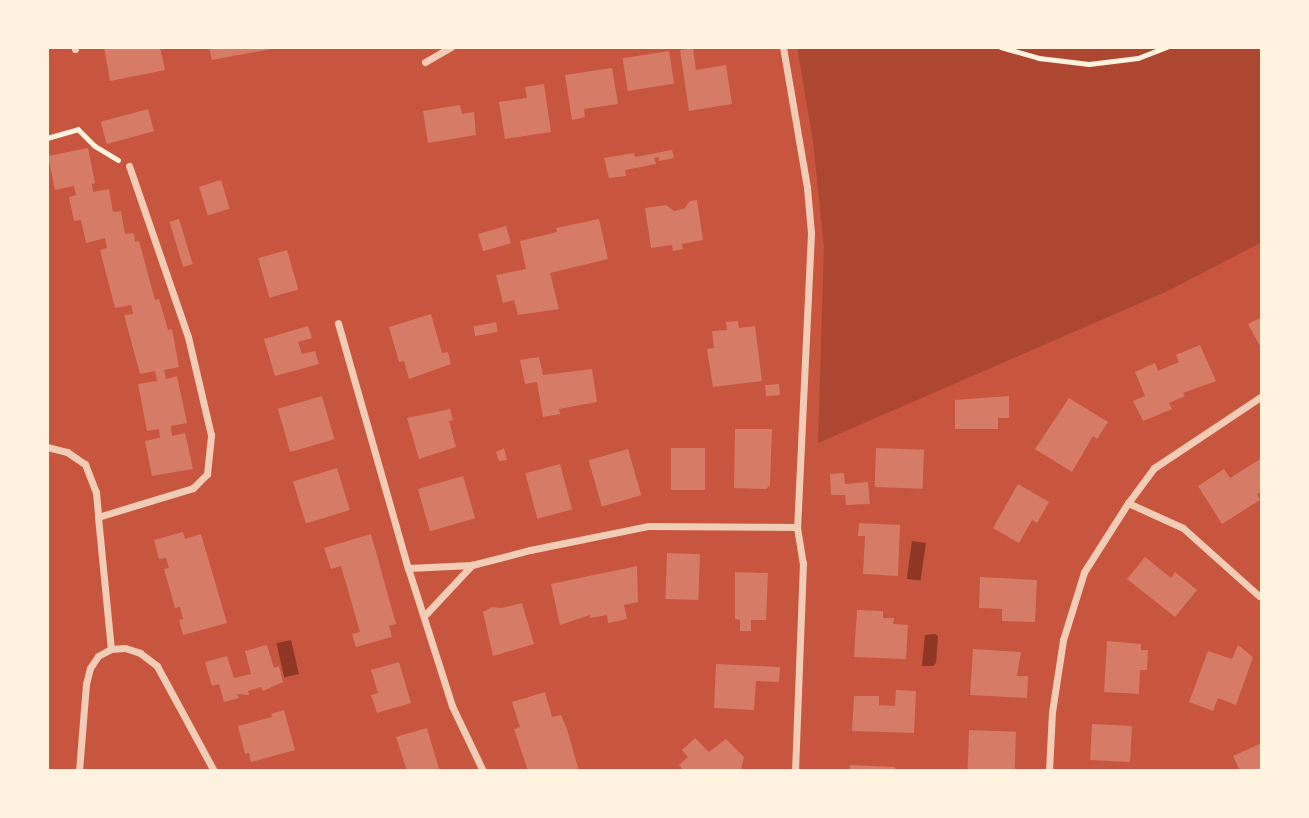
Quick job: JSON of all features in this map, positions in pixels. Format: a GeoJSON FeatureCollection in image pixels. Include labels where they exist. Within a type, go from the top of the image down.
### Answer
{"type":"FeatureCollection","features":[{"type":"Feature","properties":{"kind":"street"},"geometry":{"type":"LineString","coordinates":[[425,62],[451,47]]}},
{"type":"Feature","properties":{"kind":"street"},"geometry":{"type":"LineString","coordinates":[[783,47],[807,188],[811,233],[797,527],[803,563],[795,771]]}},
{"type":"Feature","properties":{"kind":"street"},"geometry":{"type":"LineString","coordinates":[[98,517],[193,488],[207,474],[211,435],[188,337],[130,166]]}},
{"type":"Feature","properties":{"kind":"street"},"geometry":{"type":"LineString","coordinates":[[338,323],[408,568],[452,706],[483,771]]}},
{"type":"Feature","properties":{"kind":"street"},"geometry":{"type":"LineString","coordinates":[[1049,771],[1052,712],[1063,640],[1084,572],[1154,468],[1262,396]]}},
{"type":"Feature","properties":{"kind":"street"},"geometry":{"type":"LineString","coordinates":[[47,447],[67,452],[85,464],[96,492],[111,649]]}},
{"type":"Feature","properties":{"kind":"street"},"geometry":{"type":"LineString","coordinates":[[1128,503],[1183,528],[1259,596]]}},
{"type":"Feature","properties":{"kind":"street"},"geometry":{"type":"LineString","coordinates":[[408,568],[472,565],[648,526],[797,527]]}},
{"type":"Feature","properties":{"kind":"street"},"geometry":{"type":"LineString","coordinates":[[425,615],[472,565]]}},
{"type":"Feature","properties":{"kind":"street"},"geometry":{"type":"LineString","coordinates":[[79,771],[86,684],[90,668],[99,656],[111,649],[125,648],[140,653],[157,666],[214,771]]}},
{"type":"Feature","properties":{"kind":"path"},"geometry":{"type":"LineString","coordinates":[[1002,47],[1039,58],[1089,64],[1138,58],[1167,47]]}},
{"type":"Feature","properties":{"kind":"path"},"geometry":{"type":"LineString","coordinates":[[47,138],[78,129],[95,146],[130,166]]}},
{"type":"Feature","properties":{"kind":"shaded area"},"geometry":{"type":"Polygon","coordinates":[[[797,47],[1262,47],[1262,242],[1168,291],[818,443],[824,247],[813,142],[797,47]]]}},
{"type":"Feature","properties":{"kind":"shaded area"},"geometry":{"type":"Polygon","coordinates":[[[912,541],[926,543],[921,581],[907,579],[912,541]]]}},
{"type":"Feature","properties":{"kind":"shaded area"},"geometry":{"type":"Polygon","coordinates":[[[925,635],[938,636],[936,663],[933,666],[922,666],[925,635]]]}},
{"type":"Feature","properties":{"kind":"shaded area"},"geometry":{"type":"Polygon","coordinates":[[[291,640],[299,674],[284,677],[276,643],[291,640]]]}},
{"type":"Feature","properties":{"kind":"building"},"geometry":{"type":"Polygon","coordinates":[[[104,47],[160,47],[165,70],[110,81],[104,47]]]}},
{"type":"Feature","properties":{"kind":"building"},"geometry":{"type":"Polygon","coordinates":[[[209,47],[271,47],[271,49],[212,60],[209,47]]]}},
{"type":"Feature","properties":{"kind":"building"},"geometry":{"type":"Polygon","coordinates":[[[693,48],[696,70],[726,65],[732,104],[689,111],[680,50],[693,48]]]}},
{"type":"Feature","properties":{"kind":"building"},"geometry":{"type":"Polygon","coordinates":[[[669,51],[674,84],[628,91],[623,58],[669,51]]]}},
{"type":"Feature","properties":{"kind":"building"},"geometry":{"type":"Polygon","coordinates":[[[612,68],[618,104],[584,109],[585,117],[572,120],[565,75],[612,68]]]}},
{"type":"Feature","properties":{"kind":"building"},"geometry":{"type":"Polygon","coordinates":[[[544,84],[551,132],[505,139],[499,102],[527,98],[525,87],[544,84]]]}},
{"type":"Feature","properties":{"kind":"building"},"geometry":{"type":"Polygon","coordinates":[[[460,105],[462,114],[474,112],[476,135],[428,143],[423,111],[460,105]]]}},
{"type":"Feature","properties":{"kind":"building"},"geometry":{"type":"Polygon","coordinates":[[[148,109],[154,131],[107,144],[101,122],[148,109]]]}},
{"type":"Feature","properties":{"kind":"building"},"geometry":{"type":"Polygon","coordinates":[[[88,148],[95,183],[92,184],[93,192],[109,189],[113,212],[121,211],[125,234],[134,233],[135,242],[139,241],[155,300],[159,299],[168,330],[172,329],[179,367],[164,370],[166,379],[177,376],[187,423],[171,426],[172,436],[185,433],[193,469],[152,476],[145,441],[160,438],[159,429],[147,431],[138,384],[157,381],[155,371],[140,374],[124,315],[133,314],[131,305],[115,308],[100,250],[107,248],[105,238],[86,243],[81,220],[74,221],[69,197],[76,195],[74,186],[55,190],[48,156],[88,148]]]}},
{"type":"Feature","properties":{"kind":"building"},"geometry":{"type":"Polygon","coordinates":[[[672,150],[674,158],[659,161],[659,157],[654,158],[656,164],[625,170],[626,176],[609,178],[604,158],[634,153],[635,157],[672,150]]]}},
{"type":"Feature","properties":{"kind":"building"},"geometry":{"type":"Polygon","coordinates":[[[221,180],[230,209],[208,215],[199,187],[221,180]]]}},
{"type":"Feature","properties":{"kind":"building"},"geometry":{"type":"Polygon","coordinates":[[[697,200],[703,240],[682,244],[683,249],[673,251],[672,245],[651,248],[645,208],[666,205],[674,211],[684,209],[690,201],[697,200]]]}},
{"type":"Feature","properties":{"kind":"building"},"geometry":{"type":"Polygon","coordinates":[[[179,219],[193,264],[183,267],[169,222],[179,219]]]}},
{"type":"Feature","properties":{"kind":"building"},"geometry":{"type":"Polygon","coordinates":[[[599,219],[608,259],[550,273],[559,309],[518,315],[514,300],[503,303],[496,275],[526,269],[520,241],[557,232],[556,228],[599,219]]]}},
{"type":"Feature","properties":{"kind":"building"},"geometry":{"type":"Polygon","coordinates":[[[506,226],[511,243],[483,251],[478,234],[506,226]]]}},
{"type":"Feature","properties":{"kind":"building"},"geometry":{"type":"Polygon","coordinates":[[[287,250],[298,289],[269,298],[258,258],[287,250]]]}},
{"type":"Feature","properties":{"kind":"building"},"geometry":{"type":"Polygon","coordinates":[[[431,314],[442,353],[448,352],[451,364],[409,379],[404,361],[399,362],[389,327],[431,314]]]}},
{"type":"Feature","properties":{"kind":"building"},"geometry":{"type":"Polygon","coordinates":[[[1262,317],[1262,350],[1248,324],[1262,317]]]}},
{"type":"Feature","properties":{"kind":"building"},"geometry":{"type":"Polygon","coordinates":[[[738,321],[739,328],[755,326],[762,381],[713,387],[707,349],[714,348],[712,331],[727,330],[726,322],[738,321]]]}},
{"type":"Feature","properties":{"kind":"building"},"geometry":{"type":"Polygon","coordinates":[[[496,322],[498,332],[475,336],[473,326],[496,322]]]}},
{"type":"Feature","properties":{"kind":"building"},"geometry":{"type":"Polygon","coordinates":[[[308,326],[312,338],[298,342],[302,354],[315,351],[319,364],[275,376],[264,339],[308,326]]]}},
{"type":"Feature","properties":{"kind":"building"},"geometry":{"type":"Polygon","coordinates":[[[1200,345],[1216,381],[1183,393],[1185,396],[1169,403],[1172,409],[1143,421],[1133,401],[1145,396],[1135,372],[1155,363],[1158,371],[1179,362],[1176,355],[1200,345]]]}},
{"type":"Feature","properties":{"kind":"building"},"geometry":{"type":"Polygon","coordinates":[[[539,357],[543,375],[592,369],[597,402],[559,409],[560,414],[543,417],[537,382],[525,384],[520,360],[539,357]]]}},
{"type":"Feature","properties":{"kind":"building"},"geometry":{"type":"Polygon","coordinates":[[[779,384],[780,395],[766,396],[765,385],[779,384]]]}},
{"type":"Feature","properties":{"kind":"building"},"geometry":{"type":"Polygon","coordinates":[[[322,396],[334,439],[290,452],[278,409],[322,396]]]}},
{"type":"Feature","properties":{"kind":"building"},"geometry":{"type":"Polygon","coordinates":[[[1009,396],[1009,418],[998,418],[998,429],[955,429],[955,400],[1009,396]]]}},
{"type":"Feature","properties":{"kind":"building"},"geometry":{"type":"Polygon","coordinates":[[[1069,398],[1108,422],[1097,439],[1093,436],[1072,472],[1035,449],[1069,398]]]}},
{"type":"Feature","properties":{"kind":"building"},"geometry":{"type":"Polygon","coordinates":[[[450,409],[453,420],[449,421],[456,447],[419,459],[407,418],[450,409]]]}},
{"type":"Feature","properties":{"kind":"building"},"geometry":{"type":"Polygon","coordinates":[[[735,429],[772,429],[770,485],[766,489],[734,488],[735,429]]]}},
{"type":"Feature","properties":{"kind":"building"},"geometry":{"type":"Polygon","coordinates":[[[504,448],[507,460],[499,461],[496,452],[504,448]]]}},
{"type":"Feature","properties":{"kind":"building"},"geometry":{"type":"Polygon","coordinates":[[[671,448],[705,448],[705,490],[671,490],[671,448]]]}},
{"type":"Feature","properties":{"kind":"building"},"geometry":{"type":"Polygon","coordinates":[[[876,448],[924,450],[923,489],[875,487],[876,448]]]}},
{"type":"Feature","properties":{"kind":"building"},"geometry":{"type":"Polygon","coordinates":[[[628,449],[641,495],[602,506],[589,460],[628,449]]]}},
{"type":"Feature","properties":{"kind":"building"},"geometry":{"type":"Polygon","coordinates":[[[1262,458],[1262,491],[1257,494],[1260,500],[1222,524],[1198,486],[1224,469],[1230,478],[1262,458]]]}},
{"type":"Feature","properties":{"kind":"building"},"geometry":{"type":"Polygon","coordinates":[[[560,464],[572,509],[537,519],[525,473],[560,464]]]}},
{"type":"Feature","properties":{"kind":"building"},"geometry":{"type":"Polygon","coordinates":[[[337,468],[350,510],[306,524],[293,481],[337,468]]]}},
{"type":"Feature","properties":{"kind":"building"},"geometry":{"type":"Polygon","coordinates":[[[844,473],[845,484],[868,482],[870,504],[846,505],[845,495],[831,495],[830,474],[844,473]]]}},
{"type":"Feature","properties":{"kind":"building"},"geometry":{"type":"Polygon","coordinates":[[[463,476],[475,518],[430,531],[418,489],[463,476]]]}},
{"type":"Feature","properties":{"kind":"building"},"geometry":{"type":"Polygon","coordinates":[[[1018,484],[1049,502],[1037,523],[1032,520],[1019,543],[993,528],[1018,484]]]}},
{"type":"Feature","properties":{"kind":"building"},"geometry":{"type":"Polygon","coordinates":[[[859,523],[900,525],[898,576],[863,574],[865,536],[858,536],[859,523]]]}},
{"type":"Feature","properties":{"kind":"building"},"geometry":{"type":"Polygon","coordinates":[[[183,532],[185,539],[201,534],[227,623],[183,635],[179,620],[183,619],[180,607],[175,608],[164,569],[169,568],[166,558],[159,559],[154,540],[183,532]]]}},
{"type":"Feature","properties":{"kind":"building"},"geometry":{"type":"Polygon","coordinates":[[[371,534],[396,624],[389,626],[392,637],[356,647],[352,634],[360,632],[341,566],[331,569],[324,548],[371,534]]]}},
{"type":"Feature","properties":{"kind":"building"},"geometry":{"type":"Polygon","coordinates":[[[667,553],[700,554],[698,600],[665,599],[667,553]]]}},
{"type":"Feature","properties":{"kind":"building"},"geometry":{"type":"Polygon","coordinates":[[[1145,557],[1171,578],[1175,572],[1197,590],[1175,617],[1127,579],[1145,557]]]}},
{"type":"Feature","properties":{"kind":"building"},"geometry":{"type":"Polygon","coordinates":[[[637,566],[638,602],[624,605],[627,619],[608,623],[607,615],[590,618],[590,615],[560,625],[551,584],[637,566]]]}},
{"type":"Feature","properties":{"kind":"building"},"geometry":{"type":"Polygon","coordinates":[[[735,572],[768,573],[766,620],[751,620],[751,631],[740,631],[740,620],[735,619],[735,572]]]}},
{"type":"Feature","properties":{"kind":"building"},"geometry":{"type":"Polygon","coordinates":[[[980,577],[1037,580],[1035,622],[1002,621],[1002,609],[979,608],[980,577]]]}},
{"type":"Feature","properties":{"kind":"building"},"geometry":{"type":"Polygon","coordinates":[[[522,603],[534,644],[493,656],[483,612],[492,607],[502,608],[522,603]]]}},
{"type":"Feature","properties":{"kind":"building"},"geometry":{"type":"Polygon","coordinates":[[[857,610],[883,611],[883,618],[894,618],[893,624],[908,625],[906,659],[854,657],[857,610]]]}},
{"type":"Feature","properties":{"kind":"building"},"geometry":{"type":"Polygon","coordinates":[[[1107,641],[1141,644],[1141,650],[1148,650],[1147,670],[1140,670],[1139,694],[1104,692],[1107,641]]]}},
{"type":"Feature","properties":{"kind":"building"},"geometry":{"type":"Polygon","coordinates":[[[267,645],[274,668],[279,666],[283,682],[263,691],[261,687],[248,691],[249,695],[237,694],[239,698],[224,702],[219,684],[212,686],[205,662],[227,656],[234,678],[251,674],[245,651],[267,645]]]}},
{"type":"Feature","properties":{"kind":"building"},"geometry":{"type":"Polygon","coordinates":[[[1238,645],[1253,657],[1236,705],[1218,698],[1213,711],[1189,702],[1208,651],[1232,659],[1238,645]]]}},
{"type":"Feature","properties":{"kind":"building"},"geometry":{"type":"Polygon","coordinates":[[[973,649],[1021,652],[1017,676],[1028,676],[1027,698],[970,695],[973,649]]]}},
{"type":"Feature","properties":{"kind":"building"},"geometry":{"type":"Polygon","coordinates":[[[399,662],[411,703],[377,713],[371,695],[378,693],[371,670],[399,662]]]}},
{"type":"Feature","properties":{"kind":"building"},"geometry":{"type":"Polygon","coordinates":[[[716,664],[780,667],[779,682],[756,681],[754,710],[714,708],[716,664]]]}},
{"type":"Feature","properties":{"kind":"building"},"geometry":{"type":"Polygon","coordinates":[[[896,690],[916,691],[914,733],[852,731],[854,696],[879,696],[879,705],[895,706],[896,690]]]}},
{"type":"Feature","properties":{"kind":"building"},"geometry":{"type":"Polygon","coordinates":[[[545,692],[552,717],[561,715],[579,771],[528,771],[514,729],[520,727],[512,702],[545,692]]]}},
{"type":"Feature","properties":{"kind":"building"},"geometry":{"type":"Polygon","coordinates":[[[284,710],[295,750],[251,762],[249,753],[245,754],[238,726],[272,717],[271,714],[284,710]]]}},
{"type":"Feature","properties":{"kind":"building"},"geometry":{"type":"Polygon","coordinates":[[[1092,724],[1132,726],[1130,762],[1090,760],[1092,724]]]}},
{"type":"Feature","properties":{"kind":"building"},"geometry":{"type":"Polygon","coordinates":[[[427,728],[439,769],[407,771],[396,737],[427,728]]]}},
{"type":"Feature","properties":{"kind":"building"},"geometry":{"type":"Polygon","coordinates":[[[969,730],[1016,732],[1015,771],[968,769],[969,730]]]}},
{"type":"Feature","properties":{"kind":"building"},"geometry":{"type":"Polygon","coordinates":[[[695,738],[709,752],[726,739],[744,757],[741,769],[684,771],[679,765],[688,757],[682,750],[695,738]]]}},
{"type":"Feature","properties":{"kind":"building"},"geometry":{"type":"Polygon","coordinates":[[[1262,743],[1262,771],[1240,771],[1233,756],[1262,743]]]}},
{"type":"Feature","properties":{"kind":"building"},"geometry":{"type":"Polygon","coordinates":[[[850,765],[895,767],[895,771],[850,771],[850,765]]]}}]}
